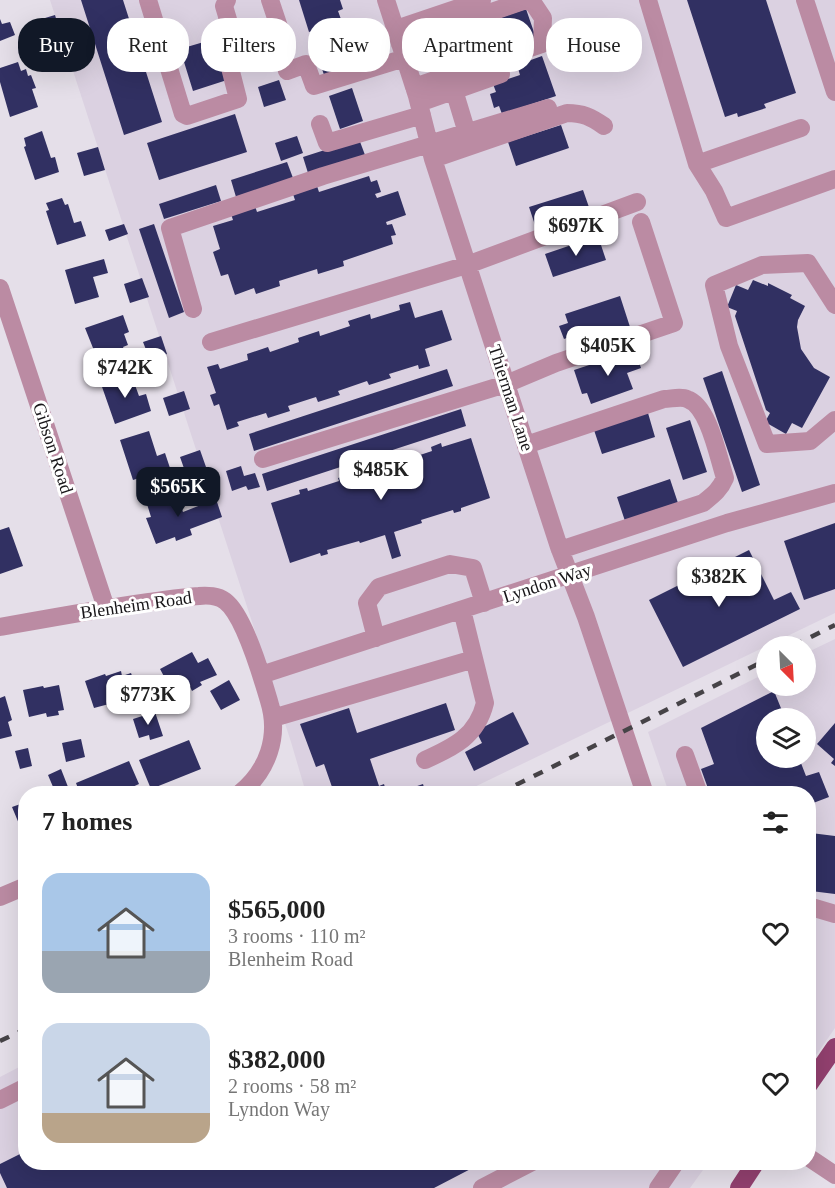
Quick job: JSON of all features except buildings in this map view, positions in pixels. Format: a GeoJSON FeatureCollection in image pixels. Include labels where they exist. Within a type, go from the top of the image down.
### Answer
{"type":"FeatureCollection","features":[{"type":"Feature","properties":{"kind":"main road"},"geometry":{"type":"LineString","coordinates":[[816,1062],[832,1051]]}},
{"type":"Feature","properties":{"kind":"main road"},"geometry":{"type":"LineString","coordinates":[[816,1074],[832,1051]]}},
{"type":"Feature","properties":{"kind":"main road"},"geometry":{"type":"LineString","coordinates":[[739,1188],[751,1170]]}},
{"type":"Feature","properties":{"kind":"street"},"geometry":{"type":"LineString","coordinates":[[148,0],[183,114],[187,116],[238,99],[227,56],[232,42],[232,33],[224,2]]}},
{"type":"Feature","properties":{"kind":"street"},"geometry":{"type":"LineString","coordinates":[[270,0],[276,18]]}},
{"type":"Feature","properties":{"kind":"street","name":"Thierman Lane"},"geometry":{"type":"LineString","coordinates":[[386,0],[431,152],[506,384],[560,549],[571,575],[642,786]]}},
{"type":"Feature","properties":{"kind":"street"},"geometry":{"type":"LineString","coordinates":[[400,44],[444,6],[482,0]]}},
{"type":"Feature","properties":{"kind":"street"},"geometry":{"type":"LineString","coordinates":[[296,68],[306,64],[314,86],[400,44],[526,0]]}},
{"type":"Feature","properties":{"kind":"street"},"geometry":{"type":"LineString","coordinates":[[320,124],[327,143],[542,44],[543,18],[531,0]]}},
{"type":"Feature","properties":{"kind":"street"},"geometry":{"type":"LineString","coordinates":[[648,0],[697,164],[714,191],[726,218],[835,179]]}},
{"type":"Feature","properties":{"kind":"street"},"geometry":{"type":"LineString","coordinates":[[805,0],[835,92]]}},
{"type":"Feature","properties":{"kind":"street"},"geometry":{"type":"LineString","coordinates":[[418,102],[501,74]]}},
{"type":"Feature","properties":{"kind":"street"},"geometry":{"type":"LineString","coordinates":[[454,90],[467,133]]}},
{"type":"Feature","properties":{"kind":"street"},"geometry":{"type":"LineString","coordinates":[[431,152],[467,133],[549,108]]}},
{"type":"Feature","properties":{"kind":"street"},"geometry":{"type":"LineString","coordinates":[[193,309],[170,228],[323,176],[431,152],[567,113],[590,116],[604,126]]}},
{"type":"Feature","properties":{"kind":"street"},"geometry":{"type":"LineString","coordinates":[[697,164],[801,128]]}},
{"type":"Feature","properties":{"kind":"street"},"geometry":{"type":"LineString","coordinates":[[212,342],[468,265],[637,202]]}},
{"type":"Feature","properties":{"kind":"street"},"geometry":{"type":"LineString","coordinates":[[262,459],[506,384],[556,363],[674,323],[641,222]]}},
{"type":"Feature","properties":{"kind":"street"},"geometry":{"type":"LineString","coordinates":[[835,305],[808,263],[762,265],[714,285],[729,346],[767,444],[810,441],[835,420]]}},
{"type":"Feature","properties":{"kind":"street","name":"Gibson Road"},"geometry":{"type":"LineString","coordinates":[[0,288],[106,608]]}},
{"type":"Feature","properties":{"kind":"street"},"geometry":{"type":"LineString","coordinates":[[526,445],[664,399],[685,398],[697,404],[704,412],[725,478],[722,486],[714,495],[703,502],[560,549]]}},
{"type":"Feature","properties":{"kind":"street","name":"Lyndon Way"},"geometry":{"type":"LineString","coordinates":[[261,675],[727,523],[835,492]]}},
{"type":"Feature","properties":{"kind":"street"},"geometry":{"type":"LineString","coordinates":[[376,638],[367,603],[379,587],[450,564],[473,568],[484,603]]}},
{"type":"Feature","properties":{"kind":"street","name":"Blenheim Road"},"geometry":{"type":"LineString","coordinates":[[0,627],[106,608],[201,595],[226,602],[236,614],[261,675],[273,718],[274,733],[269,756],[247,786]]}},
{"type":"Feature","properties":{"kind":"street"},"geometry":{"type":"LineString","coordinates":[[425,760],[451,748],[470,733],[482,716],[485,703],[462,610]]}},
{"type":"Feature","properties":{"kind":"street"},"geometry":{"type":"LineString","coordinates":[[273,718],[474,660]]}},
{"type":"Feature","properties":{"kind":"street"},"geometry":{"type":"LineString","coordinates":[[685,755],[696,786]]}},
{"type":"Feature","properties":{"kind":"street"},"geometry":{"type":"LineString","coordinates":[[0,897],[18,889]]}},
{"type":"Feature","properties":{"kind":"street"},"geometry":{"type":"LineString","coordinates":[[816,908],[835,914]]}},
{"type":"Feature","properties":{"kind":"street"},"geometry":{"type":"LineString","coordinates":[[0,1100],[18,1092]]}},
{"type":"Feature","properties":{"kind":"street"},"geometry":{"type":"LineString","coordinates":[[816,1162],[834,1173]]}},
{"type":"Feature","properties":{"kind":"street"},"geometry":{"type":"LineString","coordinates":[[482,1188],[517,1170]]}},
{"type":"Feature","properties":{"kind":"street"},"geometry":{"type":"LineString","coordinates":[[658,1188],[670,1170]]}},
{"type":"Feature","properties":{"kind":"shaded area"},"geometry":{"type":"Polygon","coordinates":[[[50,0],[835,0],[835,613],[787,636],[756,636],[756,651],[477,786],[304,786],[73,72],[95,72],[95,18],[56,18],[50,0]]]}},
{"type":"Feature","properties":{"kind":"shaded area"},"geometry":{"type":"Polygon","coordinates":[[[835,639],[835,1028],[817,1054],[816,786],[667,786],[648,732],[756,678],[756,696],[816,696],[816,648],[835,639]]]}},
{"type":"Feature","properties":{"kind":"shaded area"},"geometry":{"type":"Polygon","coordinates":[[[18,1068],[18,1170],[703,1170],[690,1188],[0,1188],[0,1077],[18,1068]]]}},
{"type":"Feature","properties":{"kind":"railway"},"geometry":{"type":"LineString","coordinates":[[813,636],[835,625]]}},
{"type":"Feature","properties":{"kind":"railway"},"geometry":{"type":"LineString","coordinates":[[514,786],[756,665]]}},
{"type":"Feature","properties":{"kind":"railway"},"geometry":{"type":"LineString","coordinates":[[0,1041],[18,1033]]}}]}
